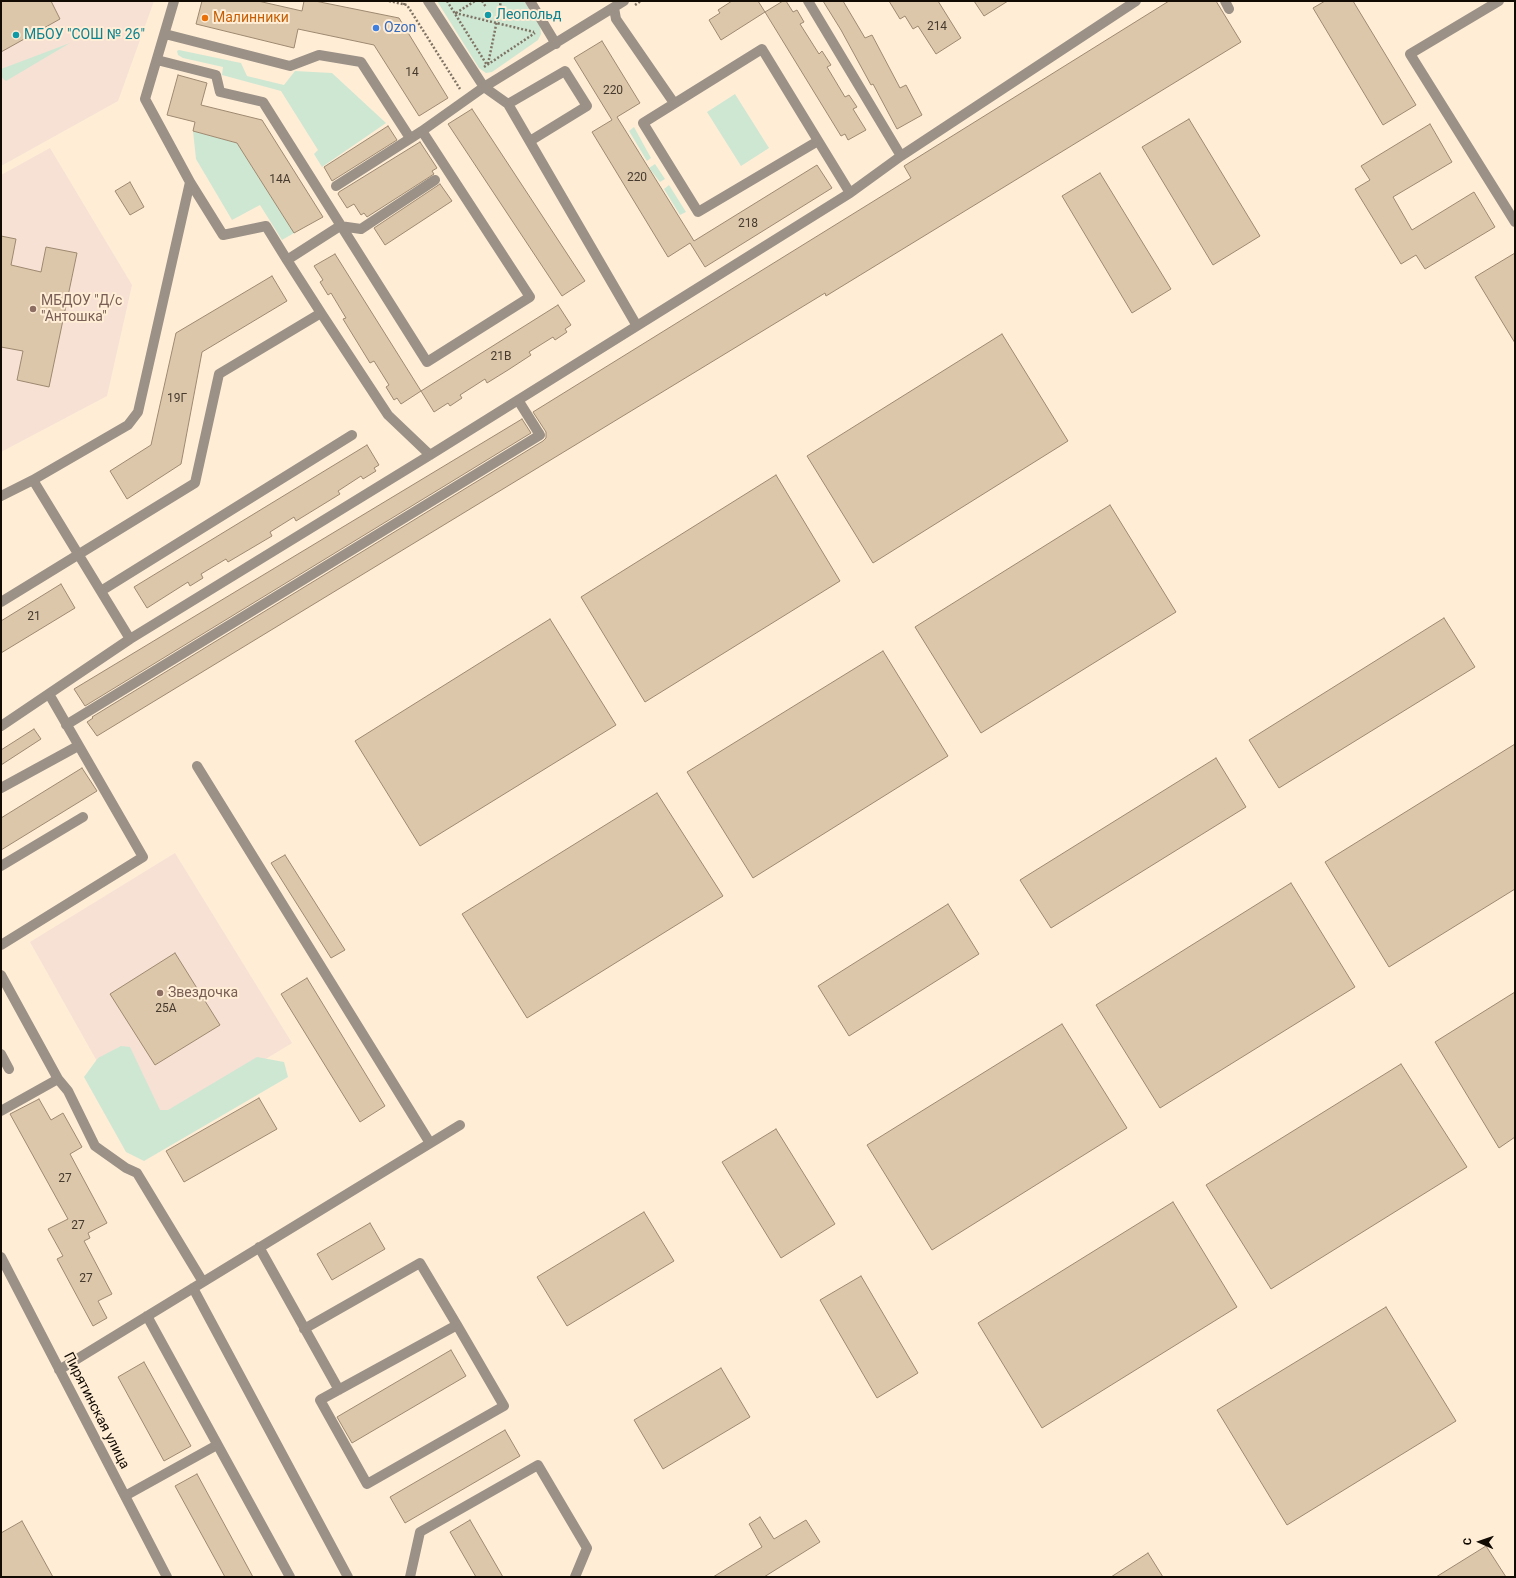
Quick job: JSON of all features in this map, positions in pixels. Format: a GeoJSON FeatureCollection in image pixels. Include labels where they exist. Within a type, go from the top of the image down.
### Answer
{"type":"FeatureCollection","features":[{"type":"Feature","properties":{"kind":"street"},"geometry":{"type":"LineString","coordinates":[[174,1],[145,100],[190,182],[223,235],[266,226],[388,415],[430,455]]}},
{"type":"Feature","properties":{"kind":"street"},"geometry":{"type":"LineString","coordinates":[[428,1],[484,87],[508,104],[637,326]]}},
{"type":"Feature","properties":{"kind":"street"},"geometry":{"type":"LineString","coordinates":[[530,1],[556,44]]}},
{"type":"Feature","properties":{"kind":"street"},"geometry":{"type":"LineString","coordinates":[[336,186],[422,131],[484,87],[624,1]]}},
{"type":"Feature","properties":{"kind":"street"},"geometry":{"type":"LineString","coordinates":[[808,1],[901,156]]}},
{"type":"Feature","properties":{"kind":"street"},"geometry":{"type":"LineString","coordinates":[[1,726],[130,639],[430,455],[850,193],[901,156],[1136,1]]}},
{"type":"Feature","properties":{"kind":"street"},"geometry":{"type":"LineString","coordinates":[[1499,1],[1410,54],[1515,222]]}},
{"type":"Feature","properties":{"kind":"street"},"geometry":{"type":"LineString","coordinates":[[614,8],[616,19],[674,103]]}},
{"type":"Feature","properties":{"kind":"street"},"geometry":{"type":"LineString","coordinates":[[165,34],[290,66],[319,55],[360,62],[410,138]]}},
{"type":"Feature","properties":{"kind":"street"},"geometry":{"type":"LineString","coordinates":[[818,141],[698,212],[643,123],[762,48],[850,193]]}},
{"type":"Feature","properties":{"kind":"street"},"geometry":{"type":"LineString","coordinates":[[157,60],[216,75],[220,92],[263,102],[427,362],[530,297],[422,131]]}},
{"type":"Feature","properties":{"kind":"street"},"geometry":{"type":"LineString","coordinates":[[508,104],[565,71],[587,106],[530,141]]}},
{"type":"Feature","properties":{"kind":"street"},"geometry":{"type":"LineString","coordinates":[[287,260],[340,226],[361,230],[435,180]]}},
{"type":"Feature","properties":{"kind":"street"},"geometry":{"type":"LineString","coordinates":[[1,496],[33,480],[128,425],[138,412],[190,182]]}},
{"type":"Feature","properties":{"kind":"street"},"geometry":{"type":"LineString","coordinates":[[1,602],[195,483],[219,374],[321,313]]}},
{"type":"Feature","properties":{"kind":"street"},"geometry":{"type":"LineString","coordinates":[[66,725],[540,435],[518,400]]}},
{"type":"Feature","properties":{"kind":"street"},"geometry":{"type":"LineString","coordinates":[[101,591],[352,435]]}},
{"type":"Feature","properties":{"kind":"street"},"geometry":{"type":"LineString","coordinates":[[33,480],[130,639]]}},
{"type":"Feature","properties":{"kind":"street"},"geometry":{"type":"LineString","coordinates":[[1,945],[143,857],[49,694]]}},
{"type":"Feature","properties":{"kind":"street"},"geometry":{"type":"LineString","coordinates":[[1,788],[78,746]]}},
{"type":"Feature","properties":{"kind":"street"},"geometry":{"type":"LineString","coordinates":[[197,766],[430,1143]]}},
{"type":"Feature","properties":{"kind":"street"},"geometry":{"type":"LineString","coordinates":[[1,866],[83,817]]}},
{"type":"Feature","properties":{"kind":"street"},"geometry":{"type":"LineString","coordinates":[[1,975],[58,1079],[68,1091],[95,1146],[126,1168],[137,1173],[203,1282]]}},
{"type":"Feature","properties":{"kind":"street"},"geometry":{"type":"LineString","coordinates":[[1,1054],[9,1069]]}},
{"type":"Feature","properties":{"kind":"street"},"geometry":{"type":"LineString","coordinates":[[1,1111],[58,1079]]}},
{"type":"Feature","properties":{"kind":"street"},"geometry":{"type":"LineString","coordinates":[[59,1370],[460,1125]]}},
{"type":"Feature","properties":{"kind":"street"},"geometry":{"type":"LineString","coordinates":[[259,1247],[338,1390]]}},
{"type":"Feature","properties":{"kind":"street","name":"Пирятинская улица"},"geometry":{"type":"LineString","coordinates":[[1,1257],[167,1577]]}},
{"type":"Feature","properties":{"kind":"street"},"geometry":{"type":"LineString","coordinates":[[304,1329],[420,1263],[457,1325],[504,1406],[367,1484],[320,1400],[457,1325]]}},
{"type":"Feature","properties":{"kind":"street"},"geometry":{"type":"LineString","coordinates":[[193,1288],[348,1577]]}},
{"type":"Feature","properties":{"kind":"street"},"geometry":{"type":"LineString","coordinates":[[147,1316],[290,1577]]}},
{"type":"Feature","properties":{"kind":"street"},"geometry":{"type":"LineString","coordinates":[[125,1496],[218,1445]]}},
{"type":"Feature","properties":{"kind":"street"},"geometry":{"type":"LineString","coordinates":[[410,1577],[420,1532],[538,1465],[587,1548],[576,1577]]}},
{"type":"Feature","properties":{"kind":"path"},"geometry":{"type":"LineString","coordinates":[[388,1],[407,5],[462,93]]}},
{"type":"Feature","properties":{"kind":"path"},"geometry":{"type":"LineString","coordinates":[[404,5],[405,1]]}},
{"type":"Feature","properties":{"kind":"path"},"geometry":{"type":"LineString","coordinates":[[447,1],[488,65]]}},
{"type":"Feature","properties":{"kind":"path"},"geometry":{"type":"LineString","coordinates":[[455,13],[475,1]]}},
{"type":"Feature","properties":{"kind":"path"},"geometry":{"type":"LineString","coordinates":[[482,1],[486,7]]}},
{"type":"Feature","properties":{"kind":"path"},"geometry":{"type":"LineString","coordinates":[[488,65],[501,1]]}},
{"type":"Feature","properties":{"kind":"path"},"geometry":{"type":"LineString","coordinates":[[455,13],[536,33]]}},
{"type":"Feature","properties":{"kind":"path"},"geometry":{"type":"LineString","coordinates":[[475,73],[546,27]]}},
{"type":"Feature","properties":{"kind":"shaded area"},"geometry":{"type":"Polygon","coordinates":[[[1,1],[154,1],[118,101],[1,166],[1,1]]]}},
{"type":"Feature","properties":{"kind":"shaded area"},"geometry":{"type":"Polygon","coordinates":[[[50,148],[132,285],[107,396],[1,452],[1,175],[50,148]]]}},
{"type":"Feature","properties":{"kind":"shaded area","name":"Звездочка"},"geometry":{"type":"Polygon","coordinates":[[[175,853],[292,1043],[139,1136],[30,942],[175,853]]]}},
{"type":"Feature","properties":{"kind":"green space"},"geometry":{"type":"Polygon","coordinates":[[[437,1],[524,1],[540,26],[541,34],[538,40],[492,72],[486,73],[479,68],[437,1]]]}},
{"type":"Feature","properties":{"kind":"green space"},"geometry":{"type":"Polygon","coordinates":[[[70,43],[6,81],[1,77],[1,69],[70,43]]]}},
{"type":"Feature","properties":{"kind":"green space"},"geometry":{"type":"Polygon","coordinates":[[[179,50],[241,63],[247,76],[284,85],[295,71],[332,73],[386,123],[322,167],[314,154],[318,150],[281,91],[222,75],[223,67],[183,58],[178,55],[177,51],[179,50]]]}},
{"type":"Feature","properties":{"kind":"green space"},"geometry":{"type":"Polygon","coordinates":[[[735,94],[769,148],[741,166],[707,112],[735,94]]]}},
{"type":"Feature","properties":{"kind":"green space"},"geometry":{"type":"Polygon","coordinates":[[[634,127],[651,158],[647,161],[629,131],[634,127]]]}},
{"type":"Feature","properties":{"kind":"green space"},"geometry":{"type":"Polygon","coordinates":[[[193,131],[237,143],[294,233],[282,240],[260,205],[232,220],[196,159],[193,131]]]}},
{"type":"Feature","properties":{"kind":"green space"},"geometry":{"type":"Polygon","coordinates":[[[655,164],[665,179],[660,182],[649,168],[655,164]]]}},
{"type":"Feature","properties":{"kind":"green space"},"geometry":{"type":"Polygon","coordinates":[[[669,185],[686,212],[680,215],[664,189],[669,185]]]}},
{"type":"Feature","properties":{"kind":"green space"},"geometry":{"type":"Polygon","coordinates":[[[121,1046],[130,1047],[160,1110],[168,1110],[257,1057],[284,1062],[288,1077],[144,1161],[126,1152],[84,1077],[98,1058],[121,1046]]]}},
{"type":"Feature","properties":{"kind":"building","name":"МБОУ \"СОШ № 26\""},"geometry":{"type":"Polygon","coordinates":[[[1,1],[51,1],[60,19],[1,52],[1,1]]]}},
{"type":"Feature","properties":{"kind":"building"},"geometry":{"type":"Polygon","coordinates":[[[202,1],[258,1],[302,11],[304,1],[315,1],[399,18],[448,98],[419,116],[374,45],[298,29],[294,48],[196,24],[202,1]]]}},
{"type":"Feature","properties":{"kind":"building"},"geometry":{"type":"Polygon","coordinates":[[[732,1],[758,1],[765,12],[721,40],[709,20],[720,13],[718,10],[732,1]]]}},
{"type":"Feature","properties":{"kind":"building"},"geometry":{"type":"Polygon","coordinates":[[[783,1],[786,1],[793,12],[797,10],[804,22],[800,24],[819,54],[822,51],[831,65],[827,67],[845,97],[849,95],[857,107],[853,109],[866,130],[848,140],[845,134],[841,136],[765,12],[783,1]]]}},
{"type":"Feature","properties":{"kind":"building"},"geometry":{"type":"Polygon","coordinates":[[[823,1],[843,1],[865,38],[872,35],[900,88],[906,85],[922,115],[897,129],[873,84],[871,85],[841,30],[823,1]]]}},
{"type":"Feature","properties":{"kind":"building"},"geometry":{"type":"Polygon","coordinates":[[[889,1],[938,1],[961,38],[936,54],[918,26],[913,29],[905,16],[900,19],[889,1]]]}},
{"type":"Feature","properties":{"kind":"building"},"geometry":{"type":"Polygon","coordinates":[[[974,1],[1008,1],[984,16],[974,1]]]}},
{"type":"Feature","properties":{"kind":"building"},"geometry":{"type":"Polygon","coordinates":[[[1169,1],[1216,1],[1241,42],[826,296],[825,293],[97,736],[87,722],[93,718],[92,717],[543,441],[546,438],[546,432],[533,412],[911,178],[904,166],[1169,1]]]}},
{"type":"Feature","properties":{"kind":"building"},"geometry":{"type":"Polygon","coordinates":[[[1325,1],[1353,1],[1416,105],[1383,125],[1313,8],[1325,1]]]}},
{"type":"Feature","properties":{"kind":"building"},"geometry":{"type":"Polygon","coordinates":[[[602,41],[640,103],[617,117],[694,241],[817,165],[832,188],[705,267],[690,243],[668,257],[592,132],[612,120],[574,58],[602,41]]]}},
{"type":"Feature","properties":{"kind":"building"},"geometry":{"type":"Polygon","coordinates":[[[178,75],[207,83],[201,105],[262,120],[323,217],[294,233],[237,143],[193,131],[195,122],[167,115],[178,75]]]}},
{"type":"Feature","properties":{"kind":"building"},"geometry":{"type":"Polygon","coordinates":[[[472,109],[585,281],[562,296],[448,124],[472,109]]]}},
{"type":"Feature","properties":{"kind":"building"},"geometry":{"type":"Polygon","coordinates":[[[1189,119],[1260,236],[1213,265],[1142,147],[1189,119]]]}},
{"type":"Feature","properties":{"kind":"building"},"geometry":{"type":"Polygon","coordinates":[[[1430,124],[1452,162],[1393,197],[1412,230],[1474,192],[1495,227],[1425,269],[1416,255],[1401,264],[1355,189],[1370,180],[1361,166],[1430,124]]]}},
{"type":"Feature","properties":{"kind":"building"},"geometry":{"type":"Polygon","coordinates":[[[388,126],[397,140],[332,181],[324,167],[388,126]]]}},
{"type":"Feature","properties":{"kind":"building"},"geometry":{"type":"Polygon","coordinates":[[[420,142],[437,168],[432,171],[434,174],[367,217],[364,213],[361,215],[354,204],[347,208],[338,194],[339,192],[420,142]]]}},
{"type":"Feature","properties":{"kind":"building"},"geometry":{"type":"Polygon","coordinates":[[[1100,173],[1171,289],[1132,313],[1062,196],[1100,173]]]}},
{"type":"Feature","properties":{"kind":"building"},"geometry":{"type":"Polygon","coordinates":[[[130,182],[144,207],[130,215],[115,191],[130,182]]]}},
{"type":"Feature","properties":{"kind":"building"},"geometry":{"type":"Polygon","coordinates":[[[440,184],[452,201],[385,245],[374,228],[440,184]]]}},
{"type":"Feature","properties":{"kind":"building","name":"МБДОУ \"Д/с \"Антошка\""},"geometry":{"type":"Polygon","coordinates":[[[1,236],[16,239],[11,265],[41,272],[46,247],[77,253],[49,387],[17,380],[23,351],[1,347],[1,236]]]}},
{"type":"Feature","properties":{"kind":"building"},"geometry":{"type":"Polygon","coordinates":[[[1515,253],[1515,343],[1475,277],[1515,253]]]}},
{"type":"Feature","properties":{"kind":"building"},"geometry":{"type":"Polygon","coordinates":[[[335,254],[421,391],[401,404],[397,398],[394,400],[386,387],[389,385],[374,361],[370,363],[343,319],[346,318],[331,293],[328,295],[320,282],[323,280],[314,266],[335,254]]]}},
{"type":"Feature","properties":{"kind":"building"},"geometry":{"type":"Polygon","coordinates":[[[272,276],[287,301],[202,352],[181,464],[127,499],[110,471],[151,445],[176,333],[272,276]]]}},
{"type":"Feature","properties":{"kind":"building"},"geometry":{"type":"Polygon","coordinates":[[[558,305],[571,325],[565,329],[567,332],[555,340],[553,337],[529,352],[531,355],[487,383],[485,379],[460,395],[462,398],[450,406],[448,403],[434,412],[421,391],[558,305]]]}},
{"type":"Feature","properties":{"kind":"building"},"geometry":{"type":"Polygon","coordinates":[[[1002,334],[1068,441],[873,563],[807,456],[1002,334]]]}},
{"type":"Feature","properties":{"kind":"building"},"geometry":{"type":"Polygon","coordinates":[[[522,419],[531,433],[85,706],[74,689],[522,419]]]}},
{"type":"Feature","properties":{"kind":"building"},"geometry":{"type":"Polygon","coordinates":[[[367,445],[379,465],[374,468],[376,471],[363,479],[361,476],[338,491],[340,494],[296,521],[294,517],[270,532],[272,536],[228,562],[226,559],[201,574],[203,578],[190,586],[188,582],[147,608],[134,587],[367,445]]]}},
{"type":"Feature","properties":{"kind":"building"},"geometry":{"type":"Polygon","coordinates":[[[776,475],[840,581],[645,702],[581,597],[776,475]]]}},
{"type":"Feature","properties":{"kind":"building"},"geometry":{"type":"Polygon","coordinates":[[[1110,505],[1176,612],[981,733],[915,627],[1110,505]]]}},
{"type":"Feature","properties":{"kind":"building"},"geometry":{"type":"Polygon","coordinates":[[[61,584],[75,608],[1,653],[1,621],[61,584]]]}},
{"type":"Feature","properties":{"kind":"building"},"geometry":{"type":"Polygon","coordinates":[[[1444,618],[1475,667],[1279,788],[1249,740],[1444,618]]]}},
{"type":"Feature","properties":{"kind":"building"},"geometry":{"type":"Polygon","coordinates":[[[550,619],[616,725],[420,846],[355,741],[550,619]]]}},
{"type":"Feature","properties":{"kind":"building"},"geometry":{"type":"Polygon","coordinates":[[[883,651],[948,756],[753,878],[687,772],[883,651]]]}},
{"type":"Feature","properties":{"kind":"building"},"geometry":{"type":"Polygon","coordinates":[[[34,729],[41,739],[1,765],[1,750],[34,729]]]}},
{"type":"Feature","properties":{"kind":"building"},"geometry":{"type":"Polygon","coordinates":[[[1515,744],[1515,889],[1389,967],[1325,862],[1515,744]]]}},
{"type":"Feature","properties":{"kind":"building"},"geometry":{"type":"Polygon","coordinates":[[[1216,758],[1246,807],[1051,928],[1020,880],[1216,758]]]}},
{"type":"Feature","properties":{"kind":"building"},"geometry":{"type":"Polygon","coordinates":[[[82,768],[97,791],[1,850],[1,818],[82,768]]]}},
{"type":"Feature","properties":{"kind":"building"},"geometry":{"type":"Polygon","coordinates":[[[657,793],[723,896],[527,1018],[462,914],[657,793]]]}},
{"type":"Feature","properties":{"kind":"building"},"geometry":{"type":"Polygon","coordinates":[[[285,855],[345,950],[331,958],[271,863],[285,855]]]}},
{"type":"Feature","properties":{"kind":"building"},"geometry":{"type":"Polygon","coordinates":[[[1291,883],[1355,987],[1160,1108],[1096,1005],[1291,883]]]}},
{"type":"Feature","properties":{"kind":"building"},"geometry":{"type":"Polygon","coordinates":[[[948,904],[979,954],[849,1036],[818,986],[948,904]]]}},
{"type":"Feature","properties":{"kind":"building"},"geometry":{"type":"Polygon","coordinates":[[[175,953],[220,1025],[155,1065],[110,994],[175,953]]]}},
{"type":"Feature","properties":{"kind":"building"},"geometry":{"type":"Polygon","coordinates":[[[307,978],[385,1106],[360,1122],[281,994],[307,978]]]}},
{"type":"Feature","properties":{"kind":"building"},"geometry":{"type":"Polygon","coordinates":[[[1515,992],[1515,1137],[1499,1148],[1435,1042],[1515,992]]]}},
{"type":"Feature","properties":{"kind":"building"},"geometry":{"type":"Polygon","coordinates":[[[1062,1024],[1127,1128],[932,1250],[867,1145],[1062,1024]]]}},
{"type":"Feature","properties":{"kind":"building"},"geometry":{"type":"Polygon","coordinates":[[[1401,1064],[1467,1167],[1271,1289],[1206,1185],[1401,1064]]]}},
{"type":"Feature","properties":{"kind":"building"},"geometry":{"type":"Polygon","coordinates":[[[259,1098],[277,1129],[184,1182],[166,1151],[259,1098]]]}},
{"type":"Feature","properties":{"kind":"building"},"geometry":{"type":"Polygon","coordinates":[[[39,1099],[51,1120],[63,1113],[82,1147],[70,1154],[107,1223],[88,1233],[90,1238],[84,1241],[112,1294],[98,1301],[107,1318],[93,1326],[57,1259],[63,1256],[48,1229],[68,1219],[10,1114],[39,1099]]]}},
{"type":"Feature","properties":{"kind":"building"},"geometry":{"type":"Polygon","coordinates":[[[776,1129],[835,1224],[781,1258],[722,1162],[776,1129]]]}},
{"type":"Feature","properties":{"kind":"building"},"geometry":{"type":"Polygon","coordinates":[[[1173,1202],[1237,1307],[1042,1428],[978,1323],[1173,1202]]]}},
{"type":"Feature","properties":{"kind":"building"},"geometry":{"type":"Polygon","coordinates":[[[644,1212],[674,1261],[567,1326],[537,1277],[644,1212]]]}},
{"type":"Feature","properties":{"kind":"building"},"geometry":{"type":"Polygon","coordinates":[[[370,1223],[385,1249],[332,1280],[317,1254],[370,1223]]]}},
{"type":"Feature","properties":{"kind":"building"},"geometry":{"type":"Polygon","coordinates":[[[861,1276],[918,1373],[877,1398],[820,1300],[861,1276]]]}},
{"type":"Feature","properties":{"kind":"building"},"geometry":{"type":"Polygon","coordinates":[[[1386,1307],[1456,1421],[1287,1525],[1217,1410],[1386,1307]]]}},
{"type":"Feature","properties":{"kind":"building"},"geometry":{"type":"Polygon","coordinates":[[[451,1350],[466,1376],[352,1443],[337,1417],[451,1350]]]}},
{"type":"Feature","properties":{"kind":"building"},"geometry":{"type":"Polygon","coordinates":[[[144,1362],[191,1446],[164,1461],[118,1377],[144,1362]]]}},
{"type":"Feature","properties":{"kind":"building"},"geometry":{"type":"Polygon","coordinates":[[[721,1368],[750,1417],[663,1469],[634,1420],[721,1368]]]}},
{"type":"Feature","properties":{"kind":"building"},"geometry":{"type":"Polygon","coordinates":[[[505,1430],[520,1456],[405,1523],[390,1497],[505,1430]]]}},
{"type":"Feature","properties":{"kind":"building"},"geometry":{"type":"Polygon","coordinates":[[[197,1474],[253,1577],[225,1577],[175,1486],[197,1474]]]}},
{"type":"Feature","properties":{"kind":"building"},"geometry":{"type":"Polygon","coordinates":[[[760,1517],[774,1539],[806,1520],[820,1542],[764,1577],[713,1577],[762,1547],[749,1524],[760,1517]]]}},
{"type":"Feature","properties":{"kind":"building"},"geometry":{"type":"Polygon","coordinates":[[[470,1520],[503,1577],[476,1577],[450,1532],[470,1520]]]}},
{"type":"Feature","properties":{"kind":"building"},"geometry":{"type":"Polygon","coordinates":[[[22,1521],[53,1577],[1,1577],[1,1533],[22,1521]]]}},
{"type":"Feature","properties":{"kind":"building"},"geometry":{"type":"Polygon","coordinates":[[[1486,1546],[1506,1577],[1436,1577],[1486,1546]]]}},
{"type":"Feature","properties":{"kind":"building"},"geometry":{"type":"Polygon","coordinates":[[[1148,1553],[1163,1577],[1111,1577],[1148,1553]]]}},
{"type":"Feature","properties":{"kind":"place","name":"Леопольд"},"geometry":{"type":"Point","coordinates":[488,15]}},
{"type":"Feature","properties":{"kind":"place","name":"Малинники"},"geometry":{"type":"Point","coordinates":[205,18]}},
{"type":"Feature","properties":{"kind":"place","name":"Ozon"},"geometry":{"type":"Point","coordinates":[376,28]}},
{"type":"Feature","properties":{"kind":"place","name":"МБОУ \"СОШ № 26\""},"geometry":{"type":"Point","coordinates":[16,35]}},
{"type":"Feature","properties":{"kind":"place","name":"МБДОУ \"Д/с \"Антошка\""},"geometry":{"type":"Point","coordinates":[33,309]}},
{"type":"Feature","properties":{"kind":"place","name":"Звездочка"},"geometry":{"type":"Point","coordinates":[160,993]}}]}
